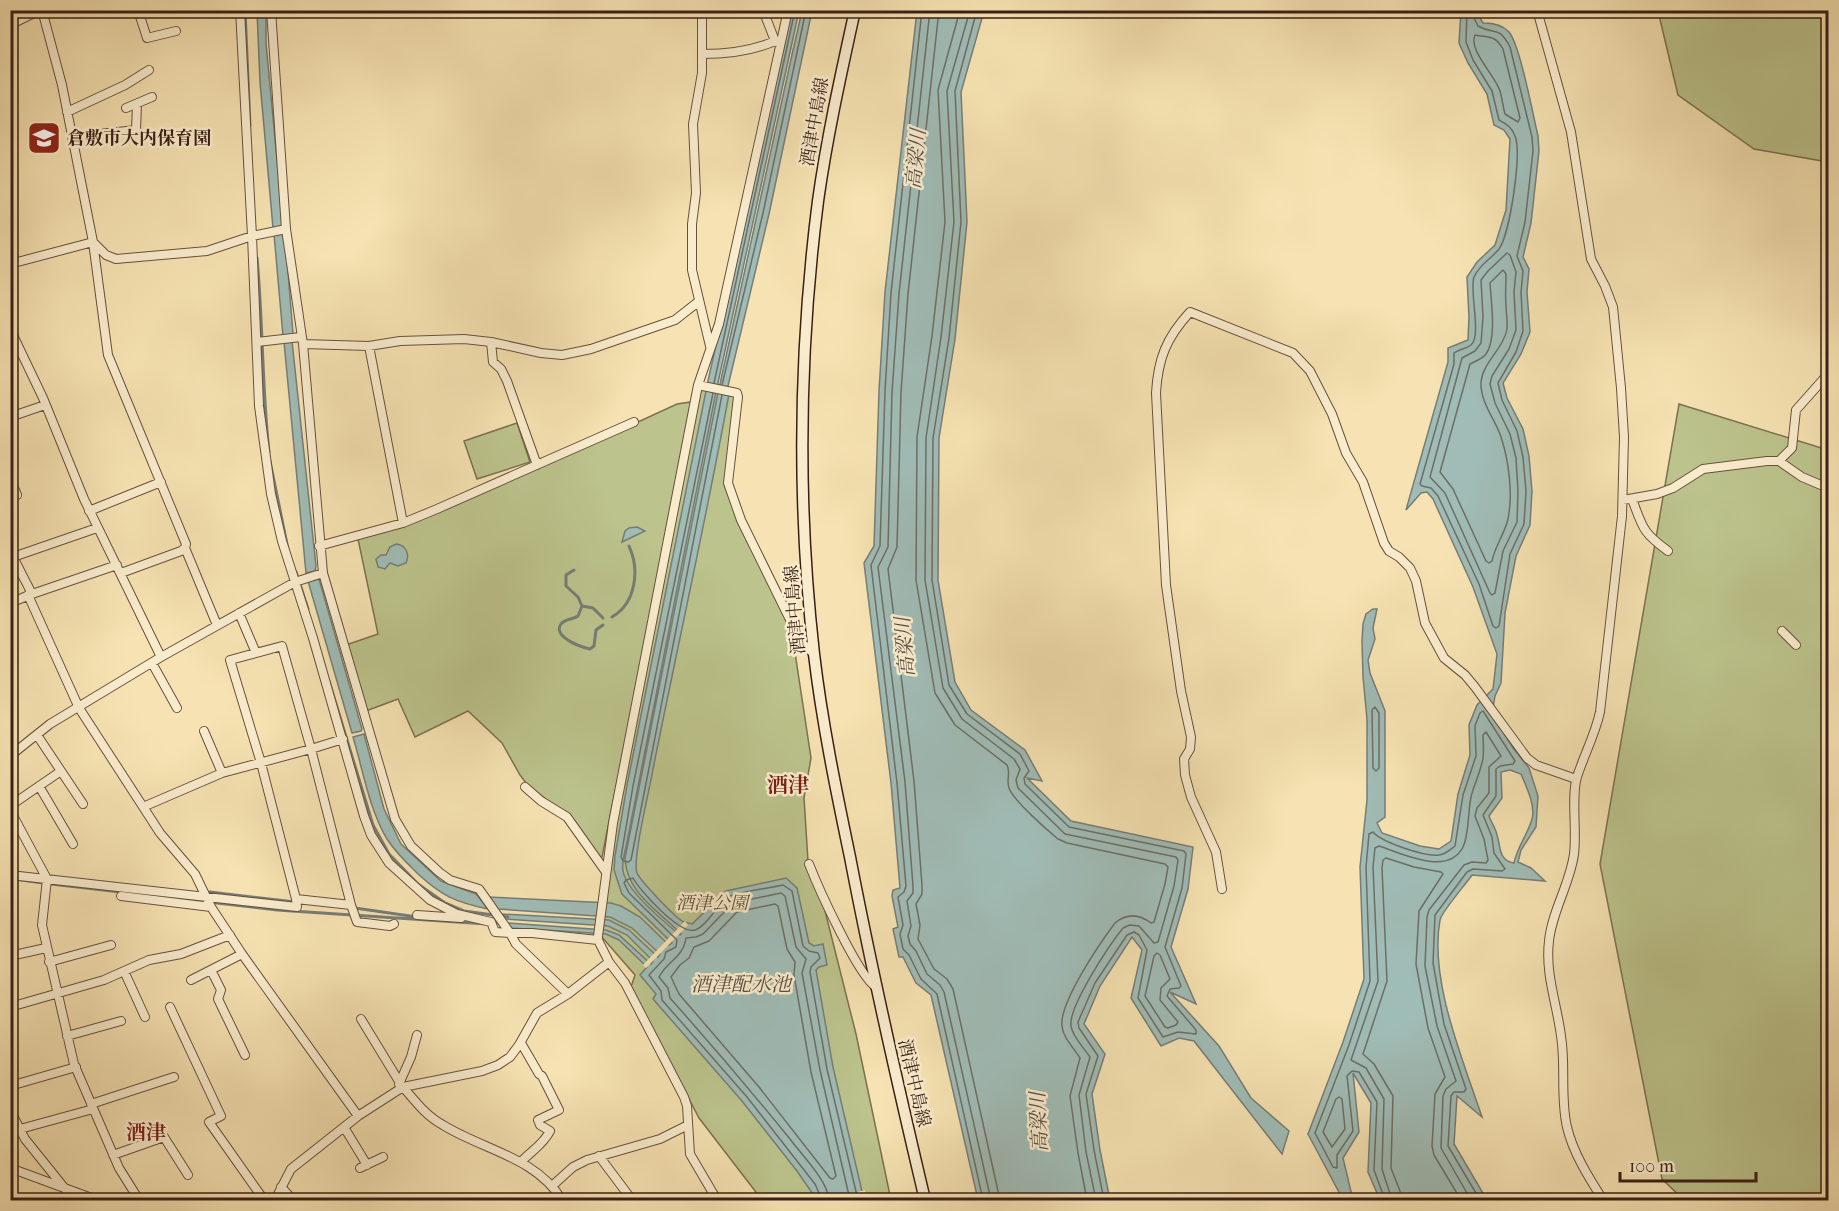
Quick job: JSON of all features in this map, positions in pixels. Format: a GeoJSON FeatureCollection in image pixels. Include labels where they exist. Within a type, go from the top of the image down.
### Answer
{"type":"FeatureCollection","features":[{"type":"Feature","properties":{"kind":"main road","name":"酒津中島線"},"geometry":{"type":"LineString","coordinates":[[855,10],[837,87],[813,243],[806,333],[804,487],[814,654],[838,798],[876,987],[925,1200]]}},
{"type":"Feature","properties":{"kind":"street"},"geometry":{"type":"LineString","coordinates":[[10,25],[41,10],[67,112],[93,242],[108,354],[217,625]]}},
{"type":"Feature","properties":{"kind":"street"},"geometry":{"type":"LineString","coordinates":[[138,10],[147,38],[176,31]]}},
{"type":"Feature","properties":{"kind":"street"},"geometry":{"type":"LineString","coordinates":[[240,10],[259,406],[271,494],[282,541],[297,581],[371,835],[390,863],[430,900],[457,914],[477,920]]}},
{"type":"Feature","properties":{"kind":"street"},"geometry":{"type":"LineString","coordinates":[[271,10],[286,230],[320,546],[321,574],[367,731],[395,819],[403,835],[421,856],[450,880],[479,889],[516,944],[568,994]]}},
{"type":"Feature","properties":{"kind":"street"},"geometry":{"type":"LineString","coordinates":[[702,10],[702,73],[693,124],[696,193],[692,224],[692,270],[710,346]]}},
{"type":"Feature","properties":{"kind":"street"},"geometry":{"type":"LineString","coordinates":[[763,10],[778,42]]}},
{"type":"Feature","properties":{"kind":"street"},"geometry":{"type":"LineString","coordinates":[[713,1199],[690,1154],[687,1106],[684,1097],[625,983],[609,962],[598,938],[612,823],[701,386],[710,346],[719,324],[778,42],[788,10]]}},
{"type":"Feature","properties":{"kind":"street"},"geometry":{"type":"LineString","coordinates":[[1537,10],[1571,132],[1591,260],[1605,286],[1612,307],[1624,437],[1623,500],[1600,712],[1597,727],[1576,779],[1574,854],[1549,941],[1549,975],[1561,1036],[1563,1097],[1567,1128],[1574,1147],[1603,1200]]}},
{"type":"Feature","properties":{"kind":"street"},"geometry":{"type":"LineString","coordinates":[[702,54],[724,54],[760,48],[778,42]]}},
{"type":"Feature","properties":{"kind":"street"},"geometry":{"type":"LineString","coordinates":[[67,112],[125,86],[149,70]]}},
{"type":"Feature","properties":{"kind":"street"},"geometry":{"type":"LineString","coordinates":[[126,108],[152,97]]}},
{"type":"Feature","properties":{"kind":"street"},"geometry":{"type":"LineString","coordinates":[[72,136],[136,130],[137,104]]}},
{"type":"Feature","properties":{"kind":"street"},"geometry":{"type":"LineString","coordinates":[[93,242],[106,255],[116,259],[207,251],[252,236],[286,230]]}},
{"type":"Feature","properties":{"kind":"street"},"geometry":{"type":"LineString","coordinates":[[10,264],[93,242]]}},
{"type":"Feature","properties":{"kind":"street"},"geometry":{"type":"LineString","coordinates":[[257,342],[299,340],[369,346],[400,340],[464,339],[562,355],[591,349],[675,320],[698,302]]}},
{"type":"Feature","properties":{"kind":"street"},"geometry":{"type":"LineString","coordinates":[[1222,890],[1216,852],[1191,796],[1185,775],[1184,759],[1190,749],[1191,737],[1180,691],[1166,585],[1157,376],[1169,338],[1190,312],[1293,353],[1310,371],[1332,414],[1346,453],[1363,482],[1384,543],[1389,551],[1410,568],[1416,581],[1425,623],[1444,658],[1470,681],[1527,758],[1536,765],[1576,779]]}},
{"type":"Feature","properties":{"kind":"street"},"geometry":{"type":"LineString","coordinates":[[10,329],[45,405],[89,511],[161,657]]}},
{"type":"Feature","properties":{"kind":"street"},"geometry":{"type":"LineString","coordinates":[[491,342],[493,362],[501,369],[507,381],[537,465]]}},
{"type":"Feature","properties":{"kind":"street"},"geometry":{"type":"LineString","coordinates":[[369,346],[403,523]]}},
{"type":"Feature","properties":{"kind":"street"},"geometry":{"type":"LineString","coordinates":[[1779,461],[1792,448],[1796,410],[1828,374]]}},
{"type":"Feature","properties":{"kind":"street"},"geometry":{"type":"LineString","coordinates":[[701,386],[737,393],[728,483],[731,494],[741,520],[801,642],[814,654]]}},
{"type":"Feature","properties":{"kind":"street"},"geometry":{"type":"LineString","coordinates":[[10,417],[45,405]]}},
{"type":"Feature","properties":{"kind":"street"},"geometry":{"type":"LineString","coordinates":[[320,546],[403,523],[634,422]]}},
{"type":"Feature","properties":{"kind":"street"},"geometry":{"type":"LineString","coordinates":[[1623,500],[1657,494],[1673,488],[1703,470],[1767,461],[1779,461],[1802,477],[1828,488]]}},
{"type":"Feature","properties":{"kind":"street"},"geometry":{"type":"LineString","coordinates":[[10,478],[17,495]]}},
{"type":"Feature","properties":{"kind":"street"},"geometry":{"type":"LineString","coordinates":[[89,511],[161,482]]}},
{"type":"Feature","properties":{"kind":"street"},"geometry":{"type":"LineString","coordinates":[[1632,499],[1644,531],[1668,551]]}},
{"type":"Feature","properties":{"kind":"street"},"geometry":{"type":"LineString","coordinates":[[97,528],[12,554],[79,708],[160,833],[195,874],[211,907],[242,954],[358,1116]]}},
{"type":"Feature","properties":{"kind":"street"},"geometry":{"type":"LineString","coordinates":[[121,573],[185,548]]}},
{"type":"Feature","properties":{"kind":"street"},"geometry":{"type":"LineString","coordinates":[[10,603],[117,565]]}},
{"type":"Feature","properties":{"kind":"street"},"geometry":{"type":"LineString","coordinates":[[10,756],[50,724],[161,657],[297,581],[321,574]]}},
{"type":"Feature","properties":{"kind":"street"},"geometry":{"type":"LineString","coordinates":[[239,613],[256,653]]}},
{"type":"Feature","properties":{"kind":"street"},"geometry":{"type":"LineString","coordinates":[[1782,631],[1796,645]]}},
{"type":"Feature","properties":{"kind":"street"},"geometry":{"type":"LineString","coordinates":[[297,903],[261,763],[230,660],[282,646],[356,920],[368,924],[390,926],[394,924]]}},
{"type":"Feature","properties":{"kind":"street"},"geometry":{"type":"LineString","coordinates":[[152,663],[177,708]]}},
{"type":"Feature","properties":{"kind":"street"},"geometry":{"type":"LineString","coordinates":[[204,731],[222,773]]}},
{"type":"Feature","properties":{"kind":"street"},"geometry":{"type":"LineString","coordinates":[[36,735],[83,804]]}},
{"type":"Feature","properties":{"kind":"street"},"geometry":{"type":"LineString","coordinates":[[143,807],[222,773],[343,739]]}},
{"type":"Feature","properties":{"kind":"street"},"geometry":{"type":"LineString","coordinates":[[61,771],[10,808],[47,879],[42,925],[49,962],[76,1067],[113,1155],[139,1200]]}},
{"type":"Feature","properties":{"kind":"street"},"geometry":{"type":"LineString","coordinates":[[39,786],[73,844]]}},
{"type":"Feature","properties":{"kind":"street"},"geometry":{"type":"LineString","coordinates":[[525,787],[541,801],[567,817],[606,872]]}},
{"type":"Feature","properties":{"kind":"street"},"geometry":{"type":"LineString","coordinates":[[810,864],[819,889],[849,948],[869,982],[876,987]]}},
{"type":"Feature","properties":{"kind":"street"},"geometry":{"type":"LineString","coordinates":[[10,875],[206,896],[351,905]]}},
{"type":"Feature","properties":{"kind":"street"},"geometry":{"type":"LineString","coordinates":[[122,896],[211,907]]}},
{"type":"Feature","properties":{"kind":"street"},"geometry":{"type":"LineString","coordinates":[[417,915],[490,922],[495,932],[509,931],[598,938]]}},
{"type":"Feature","properties":{"kind":"street"},"geometry":{"type":"LineString","coordinates":[[10,1007],[104,980],[149,960],[182,954],[230,935]]}},
{"type":"Feature","properties":{"kind":"street"},"geometry":{"type":"LineString","coordinates":[[49,962],[111,945]]}},
{"type":"Feature","properties":{"kind":"street"},"geometry":{"type":"LineString","coordinates":[[10,956],[46,948]]}},
{"type":"Feature","properties":{"kind":"street"},"geometry":{"type":"LineString","coordinates":[[191,980],[242,954]]}},
{"type":"Feature","properties":{"kind":"street"},"geometry":{"type":"LineString","coordinates":[[275,1200],[291,1169],[358,1116],[400,1087],[482,1071],[498,1065],[510,1057],[537,1013],[568,994],[609,962]]}},
{"type":"Feature","properties":{"kind":"street"},"geometry":{"type":"LineString","coordinates":[[211,970],[221,990],[218,999],[245,1055]]}},
{"type":"Feature","properties":{"kind":"street"},"geometry":{"type":"LineString","coordinates":[[124,971],[145,1017]]}},
{"type":"Feature","properties":{"kind":"street"},"geometry":{"type":"LineString","coordinates":[[170,1007],[221,1116],[209,1122],[264,1200]]}},
{"type":"Feature","properties":{"kind":"street"},"geometry":{"type":"LineString","coordinates":[[361,1019],[400,1087],[425,1113],[444,1126],[521,1162],[552,1186],[562,1200]]}},
{"type":"Feature","properties":{"kind":"street"},"geometry":{"type":"LineString","coordinates":[[67,1036],[121,1021]]}},
{"type":"Feature","properties":{"kind":"street"},"geometry":{"type":"LineString","coordinates":[[400,1087],[417,1035]]}},
{"type":"Feature","properties":{"kind":"street"},"geometry":{"type":"LineString","coordinates":[[520,1043],[542,1076],[559,1110],[538,1120],[540,1125],[550,1131],[546,1139],[521,1162]]}},
{"type":"Feature","properties":{"kind":"street"},"geometry":{"type":"LineString","coordinates":[[10,1086],[76,1067]]}},
{"type":"Feature","properties":{"kind":"street"},"geometry":{"type":"LineString","coordinates":[[20,1129],[174,1077]]}},
{"type":"Feature","properties":{"kind":"street"},"geometry":{"type":"LineString","coordinates":[[10,1110],[25,1139],[66,1190]]}},
{"type":"Feature","properties":{"kind":"street"},"geometry":{"type":"LineString","coordinates":[[552,1186],[573,1167],[599,1156],[660,1139],[688,1125]]}},
{"type":"Feature","properties":{"kind":"street"},"geometry":{"type":"LineString","coordinates":[[344,1127],[363,1166],[382,1157]]}},
{"type":"Feature","properties":{"kind":"street"},"geometry":{"type":"LineString","coordinates":[[113,1155],[164,1137],[188,1175]]}},
{"type":"Feature","properties":{"kind":"street"},"geometry":{"type":"LineString","coordinates":[[599,1156],[632,1200]]}},
{"type":"Feature","properties":{"kind":"street"},"geometry":{"type":"LineString","coordinates":[[10,1168],[97,1200]]}},
{"type":"Feature","properties":{"kind":"street"},"geometry":{"type":"LineString","coordinates":[[281,1187],[293,1200]]}},
{"type":"Feature","properties":{"kind":"green space"},"geometry":{"type":"Polygon","coordinates":[[[1658,11],[1828,11],[1828,162],[1754,149],[1678,95],[1658,11]]]}},
{"type":"Feature","properties":{"kind":"green space","name":"酒津公園"},"geometry":{"type":"Polygon","coordinates":[[[703,388],[735,396],[726,482],[792,633],[811,758],[804,798],[808,861],[823,903],[856,1034],[891,1200],[762,1200],[699,1118],[631,987],[635,975],[601,936],[615,830],[699,392],[703,388]]]}},
{"type":"Feature","properties":{"kind":"green space"},"geometry":{"type":"Polygon","coordinates":[[[691,402],[602,857],[599,857],[569,814],[526,783],[502,743],[468,711],[415,737],[398,699],[366,711],[346,645],[378,634],[358,539],[549,463],[677,404],[691,402]]]}},
{"type":"Feature","properties":{"kind":"green space"},"geometry":{"type":"Polygon","coordinates":[[[1679,404],[1828,450],[1828,1200],[1684,1200],[1662,1179],[1600,864],[1679,404]]]}},
{"type":"Feature","properties":{"kind":"green space"},"geometry":{"type":"Polygon","coordinates":[[[517,423],[530,462],[477,479],[464,441],[517,423]]]}},
{"type":"Feature","properties":{"kind":"water"},"geometry":{"type":"Polygon","coordinates":[[[257,11],[266,11],[266,43],[283,224],[281,227],[273,228],[260,82],[257,11]]]}},
{"type":"Feature","properties":{"kind":"water","name":"酒津配水池"},"geometry":{"type":"Polygon","coordinates":[[[790,11],[799,11],[716,392],[624,856],[623,871],[638,897],[680,935],[637,891],[627,870],[625,858],[718,393],[793,50],[802,11],[812,11],[769,214],[728,386],[729,394],[720,441],[642,823],[636,865],[637,873],[659,899],[680,919],[692,924],[726,891],[786,878],[797,888],[809,943],[814,946],[823,944],[827,965],[816,970],[833,1067],[864,1200],[817,1200],[742,1101],[653,999],[656,994],[640,975],[647,967],[619,940],[606,934],[511,928],[508,923],[606,930],[619,935],[651,964],[653,961],[627,935],[608,926],[505,919],[502,914],[609,920],[629,930],[658,957],[660,954],[632,928],[610,917],[498,909],[489,897],[611,903],[640,917],[669,945],[672,943],[622,894],[614,870],[615,856],[627,785],[708,381],[790,11]]]}},
{"type":"Feature","properties":{"kind":"water","name":"高梁川"},"geometry":{"type":"Polygon","coordinates":[[[917,11],[984,11],[961,92],[967,222],[955,339],[939,438],[938,580],[955,682],[971,710],[1025,750],[1042,781],[1027,778],[1071,821],[1193,847],[1188,889],[1171,947],[1196,1004],[1170,992],[1219,1046],[1251,1098],[1289,1131],[1282,1154],[1194,1041],[1179,1038],[1161,1046],[1131,998],[1142,950],[1132,937],[1100,986],[1084,1024],[1105,1054],[1092,1094],[1110,1200],[978,1200],[931,995],[916,983],[903,957],[899,957],[893,929],[898,927],[893,890],[900,888],[891,783],[864,563],[874,546],[885,292],[917,11]]]}},
{"type":"Feature","properties":{"kind":"water"},"geometry":{"type":"Polygon","coordinates":[[[1461,11],[1485,11],[1480,18],[1483,23],[1500,26],[1509,32],[1522,65],[1538,136],[1539,151],[1531,223],[1523,257],[1529,269],[1527,292],[1530,332],[1521,354],[1503,383],[1507,398],[1523,429],[1529,456],[1532,491],[1530,525],[1516,556],[1505,613],[1501,683],[1495,696],[1492,713],[1513,748],[1529,768],[1538,796],[1536,827],[1521,850],[1518,862],[1531,868],[1545,881],[1472,875],[1449,904],[1440,920],[1439,968],[1443,994],[1457,1045],[1482,1117],[1457,1096],[1454,1144],[1487,1200],[1380,1200],[1368,1172],[1371,1103],[1353,1073],[1359,1132],[1343,1158],[1353,1200],[1341,1200],[1308,1134],[1364,979],[1360,867],[1367,800],[1367,719],[1363,677],[1363,624],[1366,614],[1377,609],[1373,628],[1375,639],[1368,660],[1370,673],[1385,711],[1385,817],[1377,823],[1382,833],[1420,846],[1439,849],[1451,841],[1458,794],[1470,755],[1469,725],[1477,705],[1493,689],[1497,654],[1473,587],[1433,499],[1427,492],[1421,493],[1406,510],[1448,362],[1448,348],[1468,340],[1467,277],[1477,262],[1495,245],[1506,210],[1510,139],[1504,130],[1494,125],[1487,94],[1459,43],[1461,11]],[[1510,770],[1501,772],[1502,798],[1489,816],[1503,856],[1514,863],[1533,814],[1530,796],[1521,774],[1510,770]]]}},
{"type":"Feature","properties":{"kind":"water"},"geometry":{"type":"Polygon","coordinates":[[[274,234],[285,235],[292,336],[283,336],[274,234]]]}},
{"type":"Feature","properties":{"kind":"water"},"geometry":{"type":"Polygon","coordinates":[[[292,341],[316,566],[315,571],[306,573],[284,342],[292,341]]]}},
{"type":"Feature","properties":{"kind":"water"},"geometry":{"type":"Polygon","coordinates":[[[637,527],[645,531],[622,542],[625,531],[637,527]]]}},
{"type":"Feature","properties":{"kind":"water"},"geometry":{"type":"Polygon","coordinates":[[[396,544],[402,546],[406,551],[408,556],[406,563],[398,566],[390,563],[385,569],[378,567],[376,559],[381,555],[386,555],[390,547],[396,544]]]}},
{"type":"Feature","properties":{"kind":"water"},"geometry":{"type":"Polygon","coordinates":[[[319,579],[361,731],[352,733],[308,581],[319,579]]]}},
{"type":"Feature","properties":{"kind":"water"},"geometry":{"type":"Polygon","coordinates":[[[364,734],[384,809],[401,844],[441,881],[476,894],[488,909],[458,901],[434,888],[390,844],[371,802],[353,737],[364,734]]]}},
{"type":"Feature","properties":{"kind":"pier"},"geometry":{"type":"Polygon","coordinates":[[[685,921],[688,925],[646,968],[643,965],[685,921]]]}},
{"type":"Feature","properties":{"kind":"pier"},"geometry":{"type":"Polygon","coordinates":[[[865,1190],[865,1193],[847,1200],[830,1200],[847,1192],[850,1194],[865,1190]]]}},
{"type":"Feature","properties":{"kind":"waterway"},"geometry":{"type":"LineString","coordinates":[[245,10],[250,126]]}},
{"type":"Feature","properties":{"kind":"waterway"},"geometry":{"type":"LineString","coordinates":[[257,258],[269,452]]}},
{"type":"Feature","properties":{"kind":"waterway"},"geometry":{"type":"LineString","coordinates":[[270,461],[288,549]]}},
{"type":"Feature","properties":{"kind":"waterway"},"geometry":{"type":"LineString","coordinates":[[612,617],[626,603],[634,585],[634,565],[629,546]]}},
{"type":"Feature","properties":{"kind":"waterway"},"geometry":{"type":"LineString","coordinates":[[574,570],[566,575],[566,586],[578,597],[582,606],[593,608],[603,618]]}},
{"type":"Feature","properties":{"kind":"waterway"},"geometry":{"type":"LineString","coordinates":[[296,572],[308,609]]}},
{"type":"Feature","properties":{"kind":"waterway"},"geometry":{"type":"LineString","coordinates":[[582,606],[578,616],[561,624],[559,629],[564,637],[574,644],[590,649],[594,646],[596,630],[603,625]]}},
{"type":"Feature","properties":{"kind":"waterway"},"geometry":{"type":"LineString","coordinates":[[329,681],[373,825],[389,854],[418,884],[445,903],[464,911],[508,917]]}},
{"type":"Feature","properties":{"kind":"waterway"},"geometry":{"type":"LineString","coordinates":[[15,879],[43,883]]}},
{"type":"Feature","properties":{"kind":"waterway"},"geometry":{"type":"LineString","coordinates":[[51,884],[277,910],[487,924]]}},
{"type":"Feature","properties":{"kind":"waterway"},"geometry":{"type":"LineString","coordinates":[[210,892],[295,902]]}},
{"type":"Feature","properties":{"kind":"waterway"},"geometry":{"type":"LineString","coordinates":[[355,908],[417,917]]}},
{"type":"Feature","properties":{"kind":"waterway"},"geometry":{"type":"LineString","coordinates":[[462,921],[476,922]]}},
{"type":"Feature","properties":{"kind":"railway"},"geometry":{"type":"LineString","coordinates":[[10,1182],[21,1200]]}},
{"type":"Feature","properties":{"kind":"place","name":"倉敷市大内保育園"},"geometry":{"type":"Point","coordinates":[44,138]}},
{"type":"Feature","properties":{"kind":"district","name":"酒津"},"geometry":{"type":"Point","coordinates":[788,785]}},
{"type":"Feature","properties":{"kind":"district","name":"酒津"},"geometry":{"type":"Point","coordinates":[146,1132]}}]}
